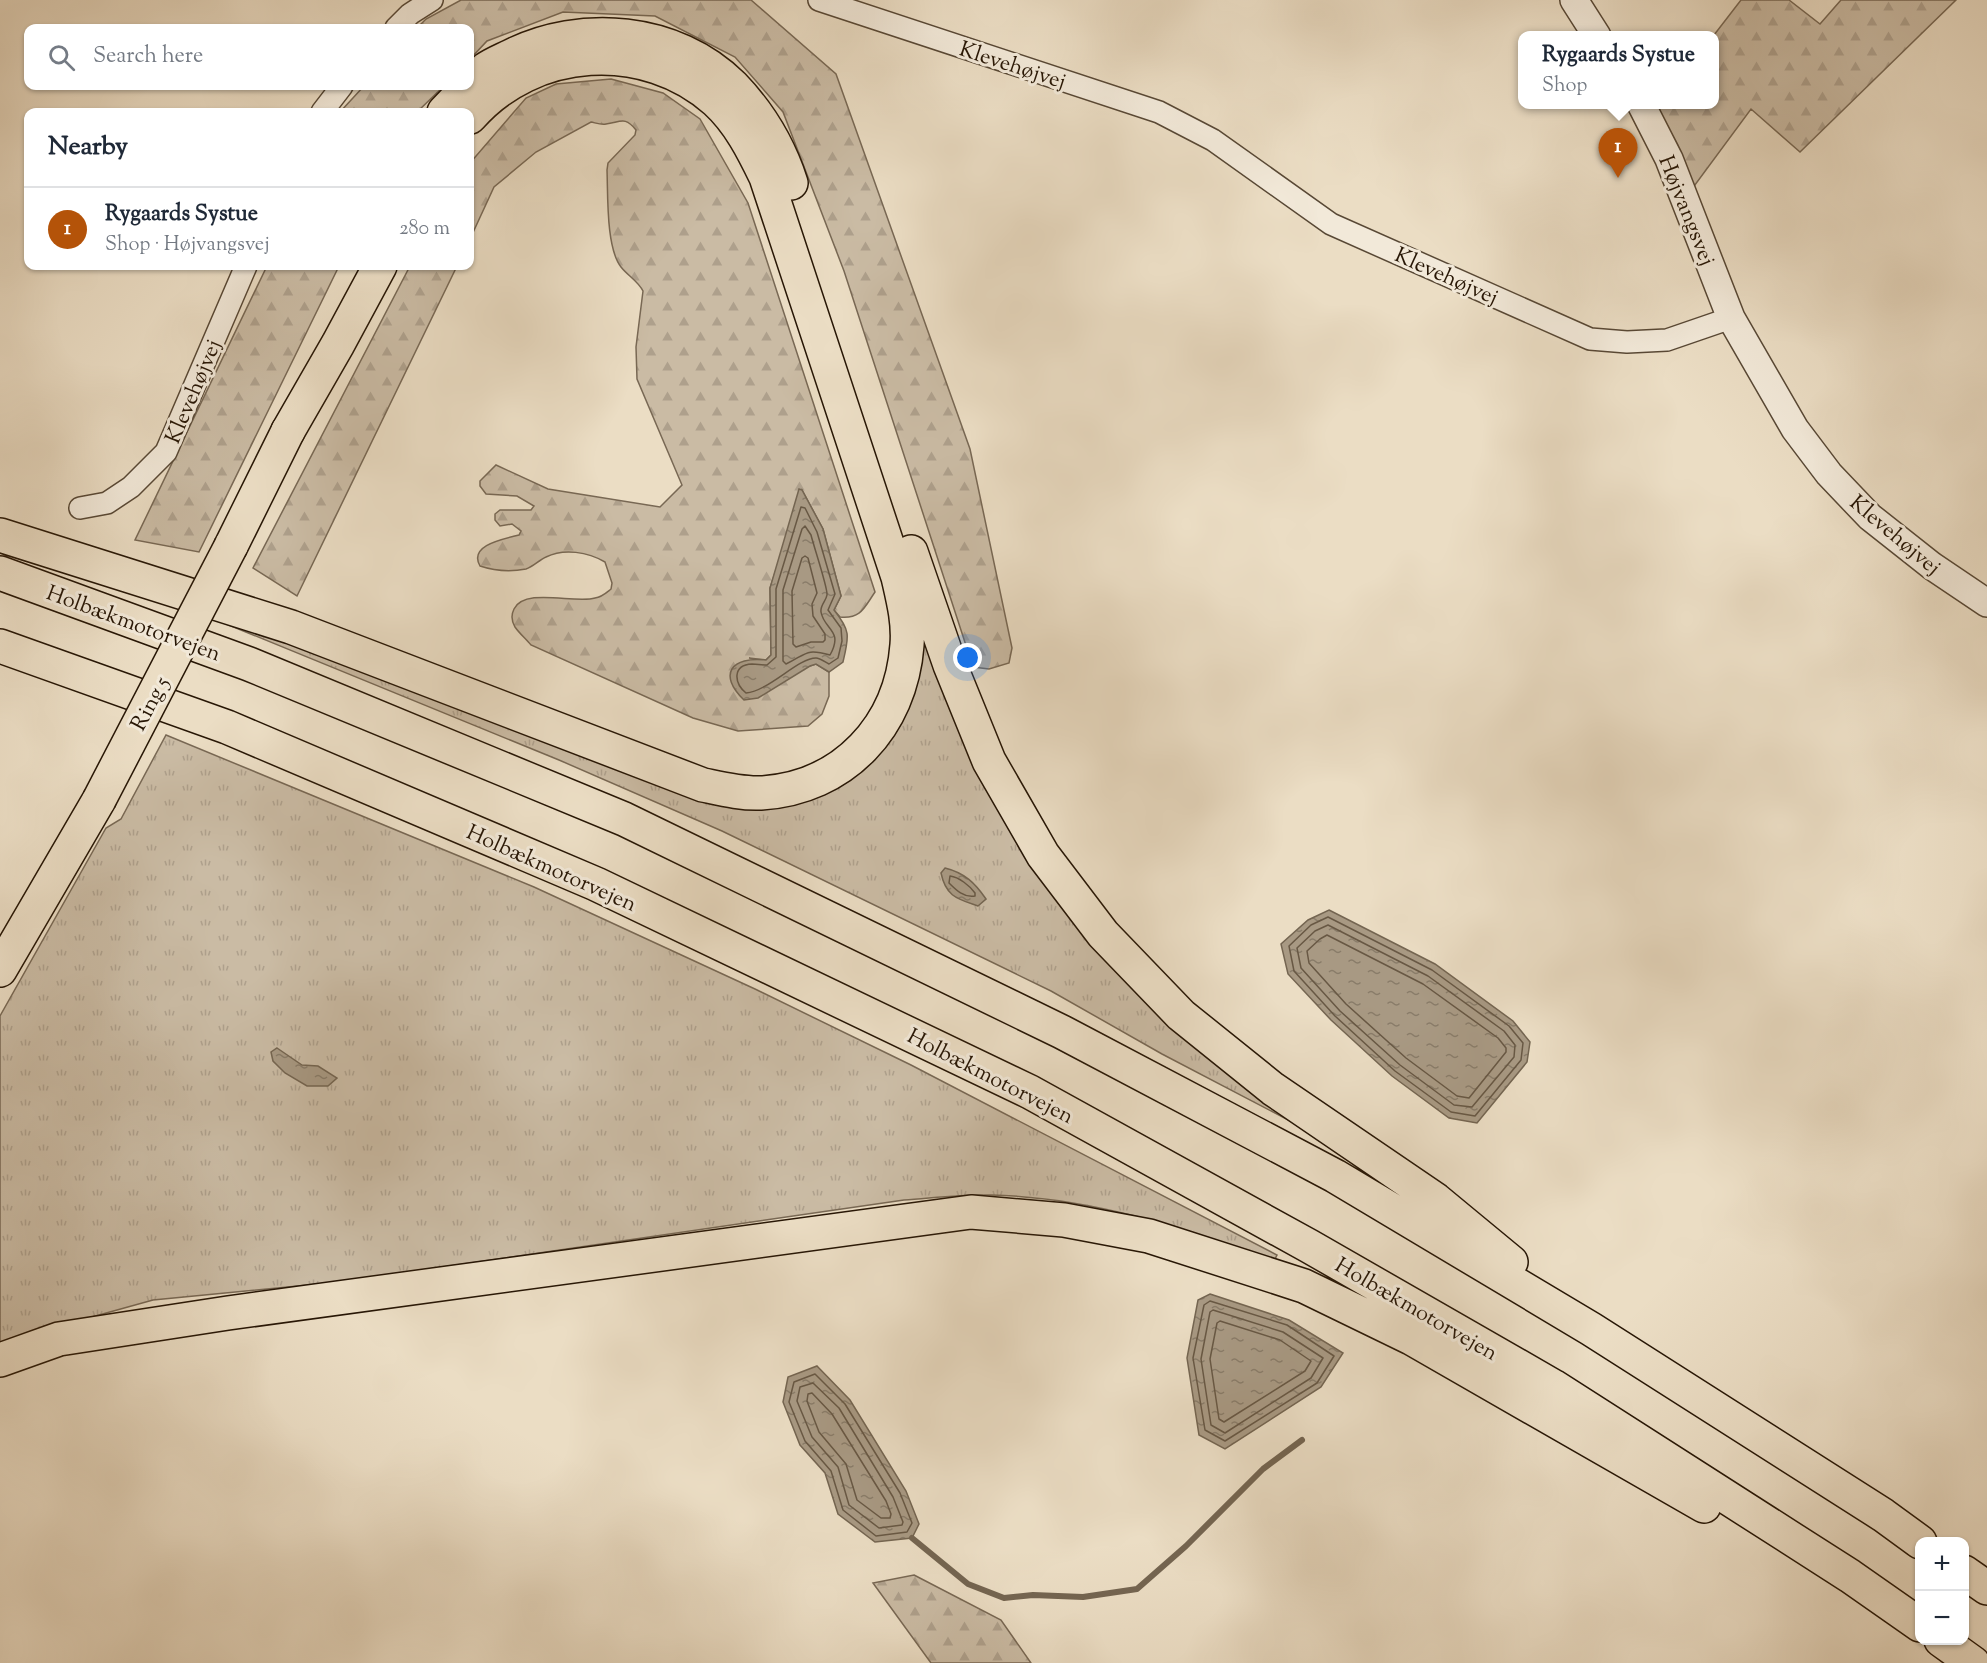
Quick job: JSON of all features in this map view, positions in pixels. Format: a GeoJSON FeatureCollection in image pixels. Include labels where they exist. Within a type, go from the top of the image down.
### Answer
{"type":"FeatureCollection","features":[{"type":"Feature","properties":{"kind":"highway"},"geometry":{"type":"LineString","coordinates":[[474,80],[486,69],[526,49],[557,39],[589,34],[620,35],[651,41],[681,51],[707,66],[732,85],[756,113],[773,139],[786,169],[950,665],[989,761],[1042,855],[1103,934],[1181,1015],[1273,1089],[1436,1200],[1591,1329]]}},
{"type":"Feature","properties":{"kind":"highway"},"geometry":{"type":"LineString","coordinates":[[0,535],[291,627],[703,785],[732,791],[760,793],[784,790],[831,774],[850,760],[866,745],[894,702],[904,672],[908,643],[905,608],[898,577],[770,188],[754,152],[738,126],[717,102],[695,85],[674,73],[646,63],[617,57],[589,57],[561,62],[536,70],[500,90],[474,113]]}},
{"type":"Feature","properties":{"kind":"highway"},"geometry":{"type":"LineString","coordinates":[[448,108],[464,90]]}},
{"type":"Feature","properties":{"kind":"highway"},"geometry":{"type":"LineString","coordinates":[[288,431],[359,270]]}},
{"type":"Feature","properties":{"kind":"highway"},"geometry":{"type":"LineString","coordinates":[[288,431],[378,270]]}},
{"type":"Feature","properties":{"kind":"highway","name":"Ring 5"},"geometry":{"type":"LineString","coordinates":[[0,970],[99,800],[288,431]]}},
{"type":"Feature","properties":{"kind":"highway","name":"Holbækmotorvejen"},"geometry":{"type":"LineString","coordinates":[[0,573],[249,664],[624,819],[1062,1032],[1335,1176],[1591,1329],[1915,1538]]}},
{"type":"Feature","properties":{"kind":"highway","name":"Holbækmotorvejen"},"geometry":{"type":"LineString","coordinates":[[0,646],[226,727],[596,884],[1030,1092],[1309,1246],[1553,1386],[1850,1576],[1915,1622]]}},
{"type":"Feature","properties":{"kind":"highway"},"geometry":{"type":"LineString","coordinates":[[0,1360],[59,1339],[217,1314],[971,1212],[1065,1220],[1149,1236],[1304,1286],[1411,1338],[1691,1500],[1850,1576]]}},
{"type":"Feature","properties":{"kind":"highway"},"geometry":{"type":"LineString","coordinates":[[1969,1575],[1987,1588]]}},
{"type":"Feature","properties":{"kind":"highway"},"geometry":{"type":"LineString","coordinates":[[1947,1645],[1973,1663]]}},
{"type":"Feature","properties":{"kind":"street"},"geometry":{"type":"LineString","coordinates":[[400,24],[410,14],[432,0]]}},
{"type":"Feature","properties":{"kind":"street","name":"Klevehøjvej"},"geometry":{"type":"LineString","coordinates":[[819,0],[1159,112],[1213,140],[1331,224],[1590,339],[1627,342],[1667,340],[1731,318],[1795,429],[1829,474],[1870,517],[1932,566],[1987,603]]}},
{"type":"Feature","properties":{"kind":"street"},"geometry":{"type":"LineString","coordinates":[[1574,0],[1594,31]]}},
{"type":"Feature","properties":{"kind":"street"},"geometry":{"type":"LineString","coordinates":[[325,108],[339,90]]}},
{"type":"Feature","properties":{"kind":"street","name":"Højvangsvej"},"geometry":{"type":"LineString","coordinates":[[1643,109],[1669,159],[1731,318]]}},
{"type":"Feature","properties":{"kind":"street","name":"Klevehøjvej"},"geometry":{"type":"LineString","coordinates":[[80,508],[107,503],[130,487],[166,452],[244,270]]}},
{"type":"Feature","properties":{"kind":"green space"},"geometry":{"type":"Polygon","coordinates":[[[461,0],[751,0],[836,74],[970,449],[1012,648],[1009,663],[989,669],[973,667],[844,271],[783,112],[735,57],[655,16],[563,12],[487,41],[474,55],[474,24],[421,24],[461,0]]]}},
{"type":"Feature","properties":{"kind":"green space"},"geometry":{"type":"Polygon","coordinates":[[[1741,0],[1789,0],[1820,24],[1841,0],[1956,0],[1800,152],[1751,109],[1689,193],[1655,112],[1658,109],[1719,109],[1719,31],[1717,31],[1741,0]]]}},
{"type":"Feature","properties":{"kind":"green space"},"geometry":{"type":"Polygon","coordinates":[[[611,79],[663,93],[700,119],[748,203],[875,592],[865,607],[853,616],[840,617],[834,610],[841,596],[823,529],[802,490],[770,588],[771,655],[766,660],[749,658],[810,666],[816,664],[829,672],[829,696],[822,714],[808,726],[738,731],[693,718],[531,645],[518,632],[512,616],[520,602],[539,597],[586,599],[604,595],[611,589],[612,583],[605,562],[584,554],[568,552],[553,554],[526,569],[508,571],[480,566],[479,553],[483,548],[497,541],[519,535],[521,531],[512,524],[500,526],[495,520],[495,514],[500,510],[531,510],[534,506],[517,496],[486,494],[480,486],[480,481],[496,465],[548,489],[660,507],[682,485],[637,379],[636,347],[643,291],[621,267],[616,258],[610,235],[608,163],[635,135],[636,130],[626,121],[604,124],[591,122],[536,152],[494,187],[474,230],[474,158],[526,98],[556,84],[611,79]]]}},
{"type":"Feature","properties":{"kind":"green space"},"geometry":{"type":"Polygon","coordinates":[[[360,90],[440,90],[421,108],[344,108],[360,90]]]}},
{"type":"Feature","properties":{"kind":"green space"},"geometry":{"type":"Polygon","coordinates":[[[265,270],[337,270],[199,552],[135,540],[265,270]]]}},
{"type":"Feature","properties":{"kind":"green space"},"geometry":{"type":"Polygon","coordinates":[[[408,270],[455,270],[297,596],[253,568],[408,270]]]}},
{"type":"Feature","properties":{"kind":"green space"},"geometry":{"type":"Polygon","coordinates":[[[918,602],[1044,874],[1315,1134],[1162,1054],[1051,991],[722,831],[559,760],[219,621],[222,615],[659,782],[852,776],[918,602]]]}},
{"type":"Feature","properties":{"kind":"green space"},"geometry":{"type":"Polygon","coordinates":[[[166,735],[534,887],[755,989],[911,1065],[1277,1255],[1274,1261],[1135,1216],[1063,1201],[991,1195],[948,1196],[904,1200],[339,1282],[153,1300],[45,1330],[0,1346],[0,1016],[106,828],[121,819],[166,735]]]}},
{"type":"Feature","properties":{"kind":"green space"},"geometry":{"type":"Polygon","coordinates":[[[914,1575],[1001,1620],[1031,1663],[931,1663],[873,1583],[914,1575]]]}},
{"type":"Feature","properties":{"kind":"water"},"geometry":{"type":"Polygon","coordinates":[[[799,489],[802,490],[823,529],[841,596],[834,610],[847,634],[843,662],[829,672],[816,664],[810,666],[758,698],[744,700],[736,691],[730,675],[737,664],[744,661],[766,660],[771,655],[770,588],[799,489]]]}},
{"type":"Feature","properties":{"kind":"water"},"geometry":{"type":"Polygon","coordinates":[[[945,868],[969,879],[986,899],[978,906],[954,896],[943,881],[941,873],[945,868]]]}},
{"type":"Feature","properties":{"kind":"water"},"geometry":{"type":"Polygon","coordinates":[[[1329,910],[1435,964],[1513,1021],[1530,1042],[1527,1062],[1477,1123],[1449,1118],[1392,1076],[1331,1020],[1288,974],[1281,944],[1308,920],[1329,910]]]}},
{"type":"Feature","properties":{"kind":"water"},"geometry":{"type":"Polygon","coordinates":[[[277,1048],[302,1065],[318,1066],[337,1078],[328,1086],[307,1086],[285,1073],[273,1061],[271,1052],[277,1048]]]}},
{"type":"Feature","properties":{"kind":"water"},"geometry":{"type":"Polygon","coordinates":[[[1210,1294],[1289,1320],[1343,1353],[1321,1387],[1225,1449],[1199,1435],[1187,1358],[1198,1300],[1210,1294]]]}},
{"type":"Feature","properties":{"kind":"water"},"geometry":{"type":"Polygon","coordinates":[[[817,1366],[850,1400],[906,1491],[919,1524],[912,1538],[875,1542],[838,1514],[825,1473],[800,1445],[783,1402],[788,1377],[817,1366]]]}},
{"type":"Feature","properties":{"kind":"waterway"},"geometry":{"type":"LineString","coordinates":[[912,1538],[968,1584],[1004,1598],[1033,1595],[1083,1597],[1137,1589],[1186,1546],[1263,1469],[1302,1440]]}},
{"type":"Feature","properties":{"kind":"place","name":"Rygaards Systue"},"geometry":{"type":"Point","coordinates":[1618,178]}}]}
